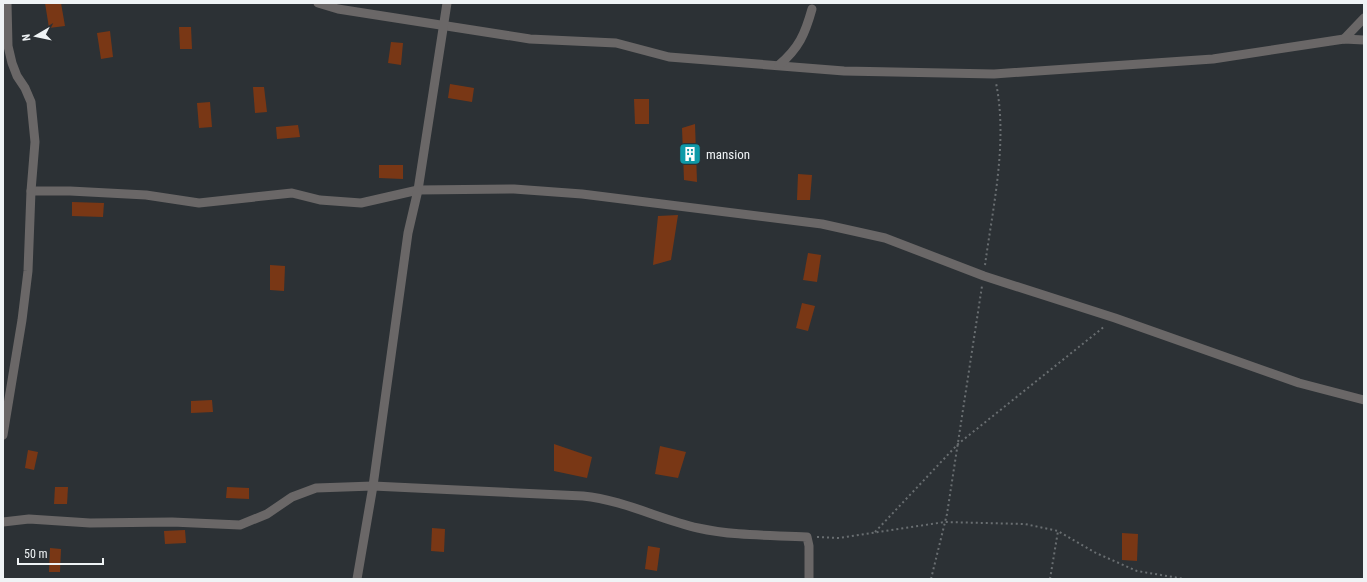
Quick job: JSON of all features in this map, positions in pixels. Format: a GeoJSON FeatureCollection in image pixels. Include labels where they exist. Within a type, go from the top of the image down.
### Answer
{"type":"FeatureCollection","features":[{"type":"Feature","properties":{"kind":"street"},"geometry":{"type":"LineString","coordinates":[[3,435],[22,320],[28,271],[31,191],[35,142],[31,102],[25,88],[16,76],[8,46],[7,3]]}},
{"type":"Feature","properties":{"kind":"street"},"geometry":{"type":"LineString","coordinates":[[318,3],[338,9],[530,39],[616,43],[669,57],[844,71],[994,74],[1213,59],[1344,39],[1364,40]]}},
{"type":"Feature","properties":{"kind":"street"},"geometry":{"type":"LineString","coordinates":[[357,579],[373,486],[408,232],[418,190],[445,25],[447,3]]}},
{"type":"Feature","properties":{"kind":"street"},"geometry":{"type":"LineString","coordinates":[[779,65],[792,54],[802,39],[812,9]]}},
{"type":"Feature","properties":{"kind":"street"},"geometry":{"type":"LineString","coordinates":[[1344,39],[1364,18]]}},
{"type":"Feature","properties":{"kind":"street"},"geometry":{"type":"LineString","coordinates":[[31,191],[70,191],[146,195],[199,202],[292,194],[320,200],[361,203],[418,190],[514,189],[582,194],[822,224],[885,238],[984,276],[1115,318],[1299,383],[1364,400]]}},
{"type":"Feature","properties":{"kind":"street"},"geometry":{"type":"LineString","coordinates":[[3,522],[29,519],[90,523],[172,522],[240,525],[267,514],[292,497],[316,488],[373,486],[596,497],[704,529],[763,536],[807,537],[809,546],[809,578]]}},
{"type":"Feature","properties":{"kind":"path"},"geometry":{"type":"LineString","coordinates":[[931,579],[945,522],[958,444],[984,276],[1000,154],[999,100],[994,74]]}},
{"type":"Feature","properties":{"kind":"path"},"geometry":{"type":"LineString","coordinates":[[874,533],[958,444],[1115,318]]}},
{"type":"Feature","properties":{"kind":"path"},"geometry":{"type":"LineString","coordinates":[[807,537],[839,538],[945,522],[1025,524],[1058,531],[1096,553],[1137,571],[1185,579]]}},
{"type":"Feature","properties":{"kind":"path"},"geometry":{"type":"LineString","coordinates":[[1050,579],[1058,531]]}},
{"type":"Feature","properties":{"kind":"building"},"geometry":{"type":"Polygon","coordinates":[[[45,3],[61,3],[65,26],[49,28],[45,3]]]}},
{"type":"Feature","properties":{"kind":"building"},"geometry":{"type":"Polygon","coordinates":[[[179,27],[191,27],[192,49],[180,49],[179,27]]]}},
{"type":"Feature","properties":{"kind":"building"},"geometry":{"type":"Polygon","coordinates":[[[110,31],[113,57],[101,59],[97,33],[110,31]]]}},
{"type":"Feature","properties":{"kind":"building"},"geometry":{"type":"Polygon","coordinates":[[[391,42],[403,43],[401,65],[388,63],[391,42]]]}},
{"type":"Feature","properties":{"kind":"building"},"geometry":{"type":"Polygon","coordinates":[[[450,84],[474,88],[472,102],[448,98],[450,84]]]}},
{"type":"Feature","properties":{"kind":"building"},"geometry":{"type":"Polygon","coordinates":[[[253,87],[264,87],[267,112],[255,113],[253,87]]]}},
{"type":"Feature","properties":{"kind":"building"},"geometry":{"type":"Polygon","coordinates":[[[634,99],[649,99],[649,124],[635,124],[634,99]]]}},
{"type":"Feature","properties":{"kind":"building"},"geometry":{"type":"Polygon","coordinates":[[[210,102],[212,127],[199,128],[197,103],[210,102]]]}},
{"type":"Feature","properties":{"kind":"building","name":"mansion"},"geometry":{"type":"Polygon","coordinates":[[[695,124],[697,182],[684,180],[682,128],[695,124]]]}},
{"type":"Feature","properties":{"kind":"building"},"geometry":{"type":"Polygon","coordinates":[[[298,125],[300,137],[277,139],[276,127],[298,125]]]}},
{"type":"Feature","properties":{"kind":"building"},"geometry":{"type":"Polygon","coordinates":[[[379,165],[403,165],[403,179],[379,178],[379,165]]]}},
{"type":"Feature","properties":{"kind":"building"},"geometry":{"type":"Polygon","coordinates":[[[798,174],[812,175],[810,200],[797,200],[798,174]]]}},
{"type":"Feature","properties":{"kind":"building"},"geometry":{"type":"Polygon","coordinates":[[[72,202],[104,203],[103,217],[72,216],[72,202]]]}},
{"type":"Feature","properties":{"kind":"building"},"geometry":{"type":"Polygon","coordinates":[[[678,215],[671,260],[653,265],[658,216],[678,215]]]}},
{"type":"Feature","properties":{"kind":"building"},"geometry":{"type":"Polygon","coordinates":[[[808,253],[821,255],[817,282],[803,280],[808,253]]]}},
{"type":"Feature","properties":{"kind":"building"},"geometry":{"type":"Polygon","coordinates":[[[270,265],[285,266],[284,291],[270,290],[270,265]]]}},
{"type":"Feature","properties":{"kind":"building"},"geometry":{"type":"Polygon","coordinates":[[[802,303],[815,306],[808,331],[796,328],[802,303]]]}},
{"type":"Feature","properties":{"kind":"building"},"geometry":{"type":"Polygon","coordinates":[[[212,400],[213,412],[191,413],[191,401],[212,400]]]}},
{"type":"Feature","properties":{"kind":"building"},"geometry":{"type":"Polygon","coordinates":[[[554,444],[592,457],[587,478],[554,471],[554,444]]]}},
{"type":"Feature","properties":{"kind":"building"},"geometry":{"type":"Polygon","coordinates":[[[660,446],[686,452],[678,478],[655,474],[660,446]]]}},
{"type":"Feature","properties":{"kind":"building"},"geometry":{"type":"Polygon","coordinates":[[[28,450],[38,452],[34,470],[25,468],[28,450]]]}},
{"type":"Feature","properties":{"kind":"building"},"geometry":{"type":"Polygon","coordinates":[[[55,487],[68,487],[67,504],[54,504],[55,487]]]}},
{"type":"Feature","properties":{"kind":"building"},"geometry":{"type":"Polygon","coordinates":[[[227,487],[249,488],[249,499],[226,498],[227,487]]]}},
{"type":"Feature","properties":{"kind":"building"},"geometry":{"type":"Polygon","coordinates":[[[432,528],[445,529],[444,552],[431,551],[432,528]]]}},
{"type":"Feature","properties":{"kind":"building"},"geometry":{"type":"Polygon","coordinates":[[[185,530],[186,543],[165,544],[164,531],[185,530]]]}},
{"type":"Feature","properties":{"kind":"building"},"geometry":{"type":"Polygon","coordinates":[[[1122,533],[1138,534],[1137,561],[1122,560],[1122,533]]]}},
{"type":"Feature","properties":{"kind":"building"},"geometry":{"type":"Polygon","coordinates":[[[648,546],[660,548],[657,571],[645,569],[648,546]]]}},
{"type":"Feature","properties":{"kind":"building"},"geometry":{"type":"Polygon","coordinates":[[[50,548],[61,549],[60,572],[49,572],[50,548]]]}},
{"type":"Feature","properties":{"kind":"place","name":"mansion"},"geometry":{"type":"Point","coordinates":[690,154]}}]}
